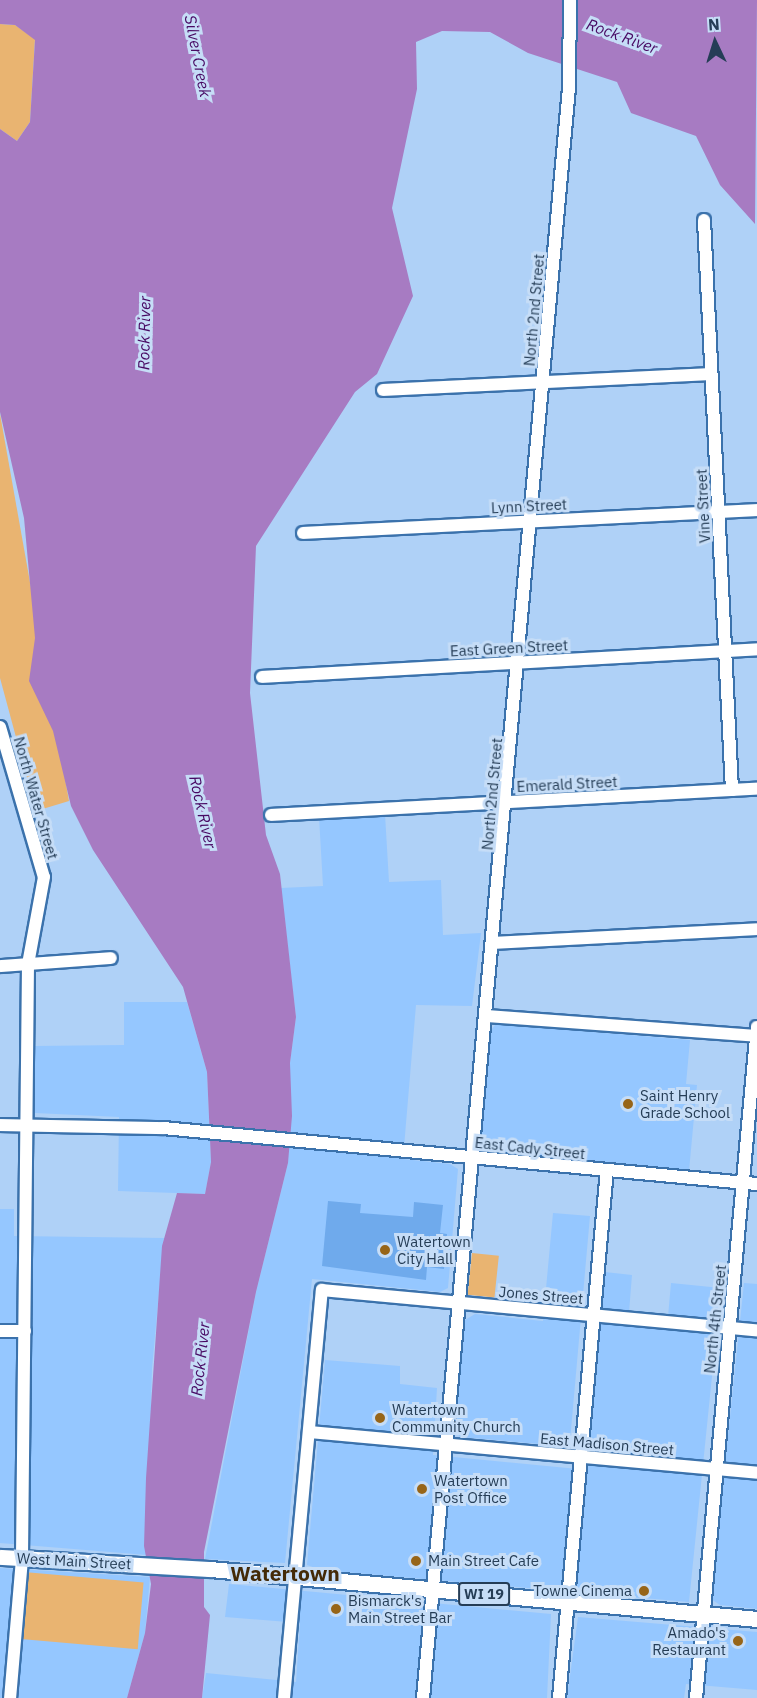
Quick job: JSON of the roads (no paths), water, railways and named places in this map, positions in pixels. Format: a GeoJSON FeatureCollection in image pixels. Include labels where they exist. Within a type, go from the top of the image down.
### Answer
{"type":"FeatureCollection","features":[{"type":"Feature","properties":{"kind":"main road","name":"West Main Street"},"geometry":{"type":"LineString","coordinates":[[0,1557],[210,1569],[294,1577]]}},
{"type":"Feature","properties":{"kind":"main road","name":"WI 19"},"geometry":{"type":"LineString","coordinates":[[294,1577],[757,1619]]}},
{"type":"Feature","properties":{"kind":"street","name":"North 2nd Street"},"geometry":{"type":"LineString","coordinates":[[423,1698],[470,1157],[486,1016],[532,521],[570,76],[570,0]]}},
{"type":"Feature","properties":{"kind":"street","name":"Vine Street"},"geometry":{"type":"LineString","coordinates":[[704,220],[732,790]]}},
{"type":"Feature","properties":{"kind":"street"},"geometry":{"type":"LineString","coordinates":[[383,390],[711,374]]}},
{"type":"Feature","properties":{"kind":"street","name":"Lynn Street"},"geometry":{"type":"LineString","coordinates":[[303,533],[757,510]]}},
{"type":"Feature","properties":{"kind":"street","name":"East Green Street"},"geometry":{"type":"LineString","coordinates":[[262,677],[757,649]]}},
{"type":"Feature","properties":{"kind":"street","name":"North Water Street"},"geometry":{"type":"LineString","coordinates":[[0,728],[44,877],[28,964],[22,1558],[10,1698]]}},
{"type":"Feature","properties":{"kind":"street","name":"Emerald Street"},"geometry":{"type":"LineString","coordinates":[[271,815],[757,789]]}},
{"type":"Feature","properties":{"kind":"street"},"geometry":{"type":"LineString","coordinates":[[493,943],[757,929]]}},
{"type":"Feature","properties":{"kind":"street"},"geometry":{"type":"LineString","coordinates":[[0,966],[111,958]]}},
{"type":"Feature","properties":{"kind":"street"},"geometry":{"type":"LineString","coordinates":[[486,1016],[757,1033]]}},
{"type":"Feature","properties":{"kind":"street","name":"North 4th Street"},"geometry":{"type":"LineString","coordinates":[[696,1698],[757,1033]]}},
{"type":"Feature","properties":{"kind":"street","name":"East Cady Street"},"geometry":{"type":"LineString","coordinates":[[0,1125],[201,1133],[301,1144],[470,1157],[757,1184]]}},
{"type":"Feature","properties":{"kind":"street"},"geometry":{"type":"LineString","coordinates":[[559,1698],[592,1314],[607,1170]]}},
{"type":"Feature","properties":{"kind":"street","name":"Jones Street"},"geometry":{"type":"LineString","coordinates":[[310,1432],[322,1290],[757,1330]]}},
{"type":"Feature","properties":{"kind":"street"},"geometry":{"type":"LineString","coordinates":[[0,1331],[25,1331]]}},
{"type":"Feature","properties":{"kind":"street"},"geometry":{"type":"LineString","coordinates":[[284,1698],[294,1577],[310,1432]]}},
{"type":"Feature","properties":{"kind":"street","name":"East Madison Street"},"geometry":{"type":"LineString","coordinates":[[310,1432],[757,1473]]}},
{"type":"Feature","properties":{"kind":"water"},"geometry":{"type":"Polygon","coordinates":[[[0,0],[757,0],[755,224],[720,185],[696,136],[631,113],[617,82],[528,53],[490,32],[442,31],[416,42],[417,89],[392,208],[413,296],[377,374],[355,392],[256,546],[250,693],[266,835],[280,874],[296,1017],[290,1063],[292,1116],[288,1163],[256,1292],[204,1552],[204,1607],[210,1615],[202,1698],[127,1698],[145,1633],[151,1584],[144,1546],[146,1478],[162,1246],[177,1193],[205,1194],[211,1162],[207,1072],[183,987],[93,850],[71,806],[53,731],[29,681],[35,638],[24,518],[0,412],[0,129],[17,141],[30,122],[35,40],[15,25],[0,24],[0,0]]]}},
{"type":"Feature","properties":{"kind":"place","name":"Saint Henry Grade School"},"geometry":{"type":"Point","coordinates":[628,1104]}},
{"type":"Feature","properties":{"kind":"place","name":"Watertown City Hall"},"geometry":{"type":"Point","coordinates":[385,1250]}},
{"type":"Feature","properties":{"kind":"place","name":"Watertown Community Church"},"geometry":{"type":"Point","coordinates":[380,1418]}},
{"type":"Feature","properties":{"kind":"place","name":"Watertown Post Office"},"geometry":{"type":"Point","coordinates":[422,1489]}},
{"type":"Feature","properties":{"kind":"place","name":"Main Street Cafe"},"geometry":{"type":"Point","coordinates":[416,1561]}},
{"type":"Feature","properties":{"kind":"place","name":"Towne Cinema"},"geometry":{"type":"Point","coordinates":[644,1591]}},
{"type":"Feature","properties":{"kind":"place","name":"Bismarck's Main Street Bar"},"geometry":{"type":"Point","coordinates":[336,1609]}},
{"type":"Feature","properties":{"kind":"place","name":"Amado's Restaurant"},"geometry":{"type":"Point","coordinates":[738,1641]}},
{"type":"Feature","properties":{"kind":"district","name":"Watertown"},"geometry":{"type":"Point","coordinates":[285,1573]}},
{"type":"Feature","properties":{"kind":"water label","name":"Rock River"},"geometry":{"type":"Point","coordinates":[622,36]}},
{"type":"Feature","properties":{"kind":"water label","name":"Silver Creek"},"geometry":{"type":"Point","coordinates":[198,56]}},
{"type":"Feature","properties":{"kind":"water label","name":"Rock River"},"geometry":{"type":"Point","coordinates":[144,333]}},
{"type":"Feature","properties":{"kind":"water label","name":"Rock River"},"geometry":{"type":"Point","coordinates":[203,812]}},
{"type":"Feature","properties":{"kind":"water label","name":"Rock River"},"geometry":{"type":"Point","coordinates":[200,1359]}}]}
